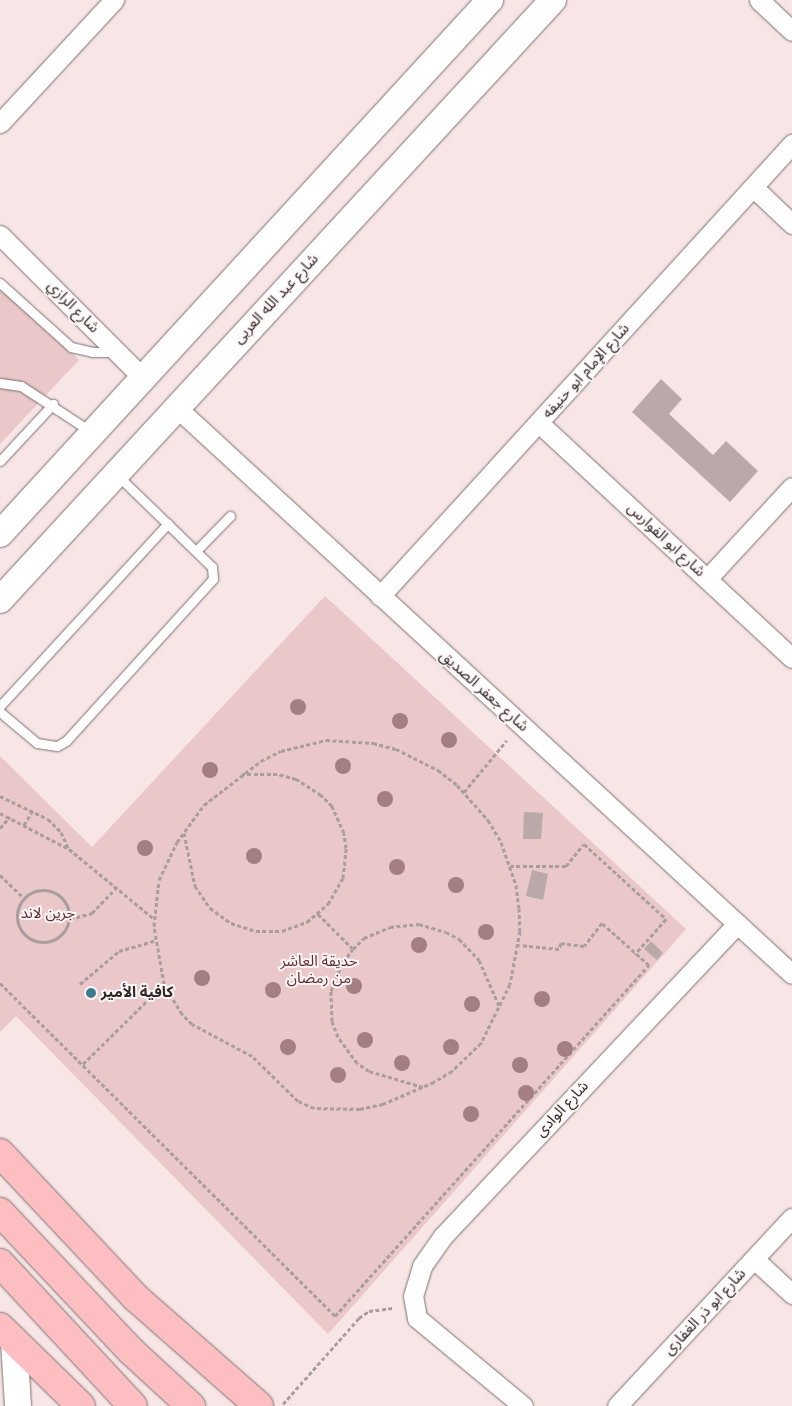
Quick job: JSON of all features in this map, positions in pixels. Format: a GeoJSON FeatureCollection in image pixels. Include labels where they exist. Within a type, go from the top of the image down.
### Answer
{"type":"FeatureCollection","features":[{"type":"Feature","properties":{"kind":"main road"},"geometry":{"type":"LineString","coordinates":[[0,534],[145,380],[490,0]]}},
{"type":"Feature","properties":{"kind":"main road","name":"شارع عبد الله العربى"},"geometry":{"type":"LineString","coordinates":[[0,600],[115,473],[553,0]]}},
{"type":"Feature","properties":{"kind":"main road"},"geometry":{"type":"LineString","coordinates":[[0,1153],[135,1297],[259,1406]]}},
{"type":"Feature","properties":{"kind":"main road"},"geometry":{"type":"LineString","coordinates":[[0,1212],[130,1350],[191,1406]]}},
{"type":"Feature","properties":{"kind":"main road"},"geometry":{"type":"LineString","coordinates":[[0,1263],[133,1406]]}},
{"type":"Feature","properties":{"kind":"main road"},"geometry":{"type":"LineString","coordinates":[[7,1334],[18,1406]]}},
{"type":"Feature","properties":{"kind":"main road"},"geometry":{"type":"LineString","coordinates":[[7,1334],[80,1406]]}},
{"type":"Feature","properties":{"kind":"street"},"geometry":{"type":"LineString","coordinates":[[759,0],[792,31]]}},
{"type":"Feature","properties":{"kind":"street"},"geometry":{"type":"LineString","coordinates":[[0,123],[104,3]]}},
{"type":"Feature","properties":{"kind":"street","name":"شارع الإمام ابو حنيفه"},"geometry":{"type":"LineString","coordinates":[[380,596],[792,144]]}},
{"type":"Feature","properties":{"kind":"street"},"geometry":{"type":"LineString","coordinates":[[753,188],[792,224]]}},
{"type":"Feature","properties":{"kind":"street","name":"شارع الرازي"},"geometry":{"type":"LineString","coordinates":[[0,235],[145,380]]}},
{"type":"Feature","properties":{"kind":"street","name":"شارع جعفر الصديق"},"geometry":{"type":"LineString","coordinates":[[176,407],[792,974]]}},
{"type":"Feature","properties":{"kind":"street","name":"شارع ابو الفوارس"},"geometry":{"type":"LineString","coordinates":[[539,423],[792,658]]}},
{"type":"Feature","properties":{"kind":"street"},"geometry":{"type":"LineString","coordinates":[[707,579],[792,487]]}},
{"type":"Feature","properties":{"kind":"street","name":"شارع الوادى"},"geometry":{"type":"LineString","coordinates":[[414,1308],[416,1281],[422,1266],[443,1236],[736,924]]}},
{"type":"Feature","properties":{"kind":"street","name":"شارع ابو ذر الغفارى"},"geometry":{"type":"LineString","coordinates":[[617,1406],[792,1218]]}},
{"type":"Feature","properties":{"kind":"street"},"geometry":{"type":"LineString","coordinates":[[754,1259],[792,1294]]}},
{"type":"Feature","properties":{"kind":"street"},"geometry":{"type":"LineString","coordinates":[[414,1308],[425,1328],[523,1406]]}},
{"type":"Feature","properties":{"kind":"lane"},"geometry":{"type":"LineString","coordinates":[[0,283],[71,347],[92,352],[117,351]]}},
{"type":"Feature","properties":{"kind":"lane"},"geometry":{"type":"LineString","coordinates":[[0,383],[21,386],[53,404],[94,434]]}},
{"type":"Feature","properties":{"kind":"lane"},"geometry":{"type":"LineString","coordinates":[[0,461],[53,404]]}},
{"type":"Feature","properties":{"kind":"lane"},"geometry":{"type":"LineString","coordinates":[[0,712],[37,743],[56,746],[66,741],[209,585],[214,573],[212,567],[115,473]]}},
{"type":"Feature","properties":{"kind":"lane"},"geometry":{"type":"LineString","coordinates":[[196,551],[230,516]]}},
{"type":"Feature","properties":{"kind":"lane"},"geometry":{"type":"LineString","coordinates":[[0,706],[168,523]]}},
{"type":"Feature","properties":{"kind":"path"},"geometry":{"type":"LineString","coordinates":[[464,792],[520,724]]}},
{"type":"Feature","properties":{"kind":"path"},"geometry":{"type":"LineString","coordinates":[[326,740],[350,740],[396,749],[418,758],[464,792],[488,820],[510,866],[519,908],[518,945],[500,1008],[481,1043],[470,1056],[425,1087],[383,1104],[360,1109],[314,1108],[284,1091],[252,1056],[192,1024],[182,1014],[164,984],[155,941],[154,919],[159,880],[184,832],[204,804],[242,774],[280,751],[326,740]]}},
{"type":"Feature","properties":{"kind":"path"},"geometry":{"type":"LineString","coordinates":[[184,832],[195,886],[210,908],[231,924],[256,931],[276,932],[294,927],[318,914],[336,891],[346,863],[344,833],[339,819],[322,795],[296,779],[278,774],[242,774]]}},
{"type":"Feature","properties":{"kind":"path"},"geometry":{"type":"LineString","coordinates":[[0,796],[33,810],[55,825],[68,849]]}},
{"type":"Feature","properties":{"kind":"path"},"geometry":{"type":"LineString","coordinates":[[24,825],[33,810]]}},
{"type":"Feature","properties":{"kind":"path"},"geometry":{"type":"LineString","coordinates":[[0,812],[68,849],[154,919]]}},
{"type":"Feature","properties":{"kind":"path"},"geometry":{"type":"LineString","coordinates":[[0,828],[10,817]]}},
{"type":"Feature","properties":{"kind":"path"},"geometry":{"type":"LineString","coordinates":[[510,866],[566,866],[584,844],[666,919],[635,954]]}},
{"type":"Feature","properties":{"kind":"path"},"geometry":{"type":"LineString","coordinates":[[0,874],[24,898]]}},
{"type":"Feature","properties":{"kind":"path"},"geometry":{"type":"LineString","coordinates":[[70,919],[92,912],[116,888]]}},
{"type":"Feature","properties":{"kind":"path"},"geometry":{"type":"LineString","coordinates":[[40,890],[50,890],[65,901],[70,919],[62,935],[54,941],[36,942],[22,931],[18,923],[17,914],[24,898],[40,890]]}},
{"type":"Feature","properties":{"kind":"path"},"geometry":{"type":"LineString","coordinates":[[318,914],[353,949]]}},
{"type":"Feature","properties":{"kind":"path"},"geometry":{"type":"LineString","coordinates":[[0,983],[335,1316],[648,965],[602,923],[584,946],[561,943],[559,949],[518,945]]}},
{"type":"Feature","properties":{"kind":"path"},"geometry":{"type":"LineString","coordinates":[[425,1087],[403,1083],[369,1071],[357,1063],[338,1037],[332,1021],[331,991],[342,962],[353,949],[376,932],[397,925],[419,924],[446,932],[459,940],[479,960],[500,1008]]}},
{"type":"Feature","properties":{"kind":"path"},"geometry":{"type":"LineString","coordinates":[[80,984],[119,951],[155,941]]}},
{"type":"Feature","properties":{"kind":"path"},"geometry":{"type":"LineString","coordinates":[[83,1064],[164,984]]}},
{"type":"Feature","properties":{"kind":"path"},"geometry":{"type":"LineString","coordinates":[[281,1406],[358,1318],[383,1308],[414,1308]]}},
{"type":"Feature","properties":{"kind":"green space"},"geometry":{"type":"Polygon","coordinates":[[[0,281],[79,360],[0,444],[0,281]]]}},
{"type":"Feature","properties":{"kind":"green space","name":"حديقة العاشر من رمضان"},"geometry":{"type":"Polygon","coordinates":[[[325,596],[686,929],[328,1334],[16,1016],[0,1032],[0,756],[92,847],[325,596]]]}},
{"type":"Feature","properties":{"kind":"building"},"geometry":{"type":"Polygon","coordinates":[[[661,379],[682,399],[669,414],[713,455],[726,441],[758,471],[730,502],[632,412],[661,379]]]}},
{"type":"Feature","properties":{"kind":"building"},"geometry":{"type":"Polygon","coordinates":[[[524,812],[543,813],[541,839],[523,839],[524,812]]]}},
{"type":"Feature","properties":{"kind":"building"},"geometry":{"type":"Polygon","coordinates":[[[532,870],[548,874],[543,900],[526,896],[532,870]]]}},
{"type":"Feature","properties":{"kind":"building"},"geometry":{"type":"Polygon","coordinates":[[[651,941],[663,953],[657,960],[644,949],[651,941]]]}},
{"type":"Feature","properties":{"kind":"place","name":"كافية الأمير"},"geometry":{"type":"Point","coordinates":[91,993]}},
{"type":"Feature","properties":{"kind":"park label","name":"جرين لاند"},"geometry":{"type":"Point","coordinates":[48,914]}}]}
